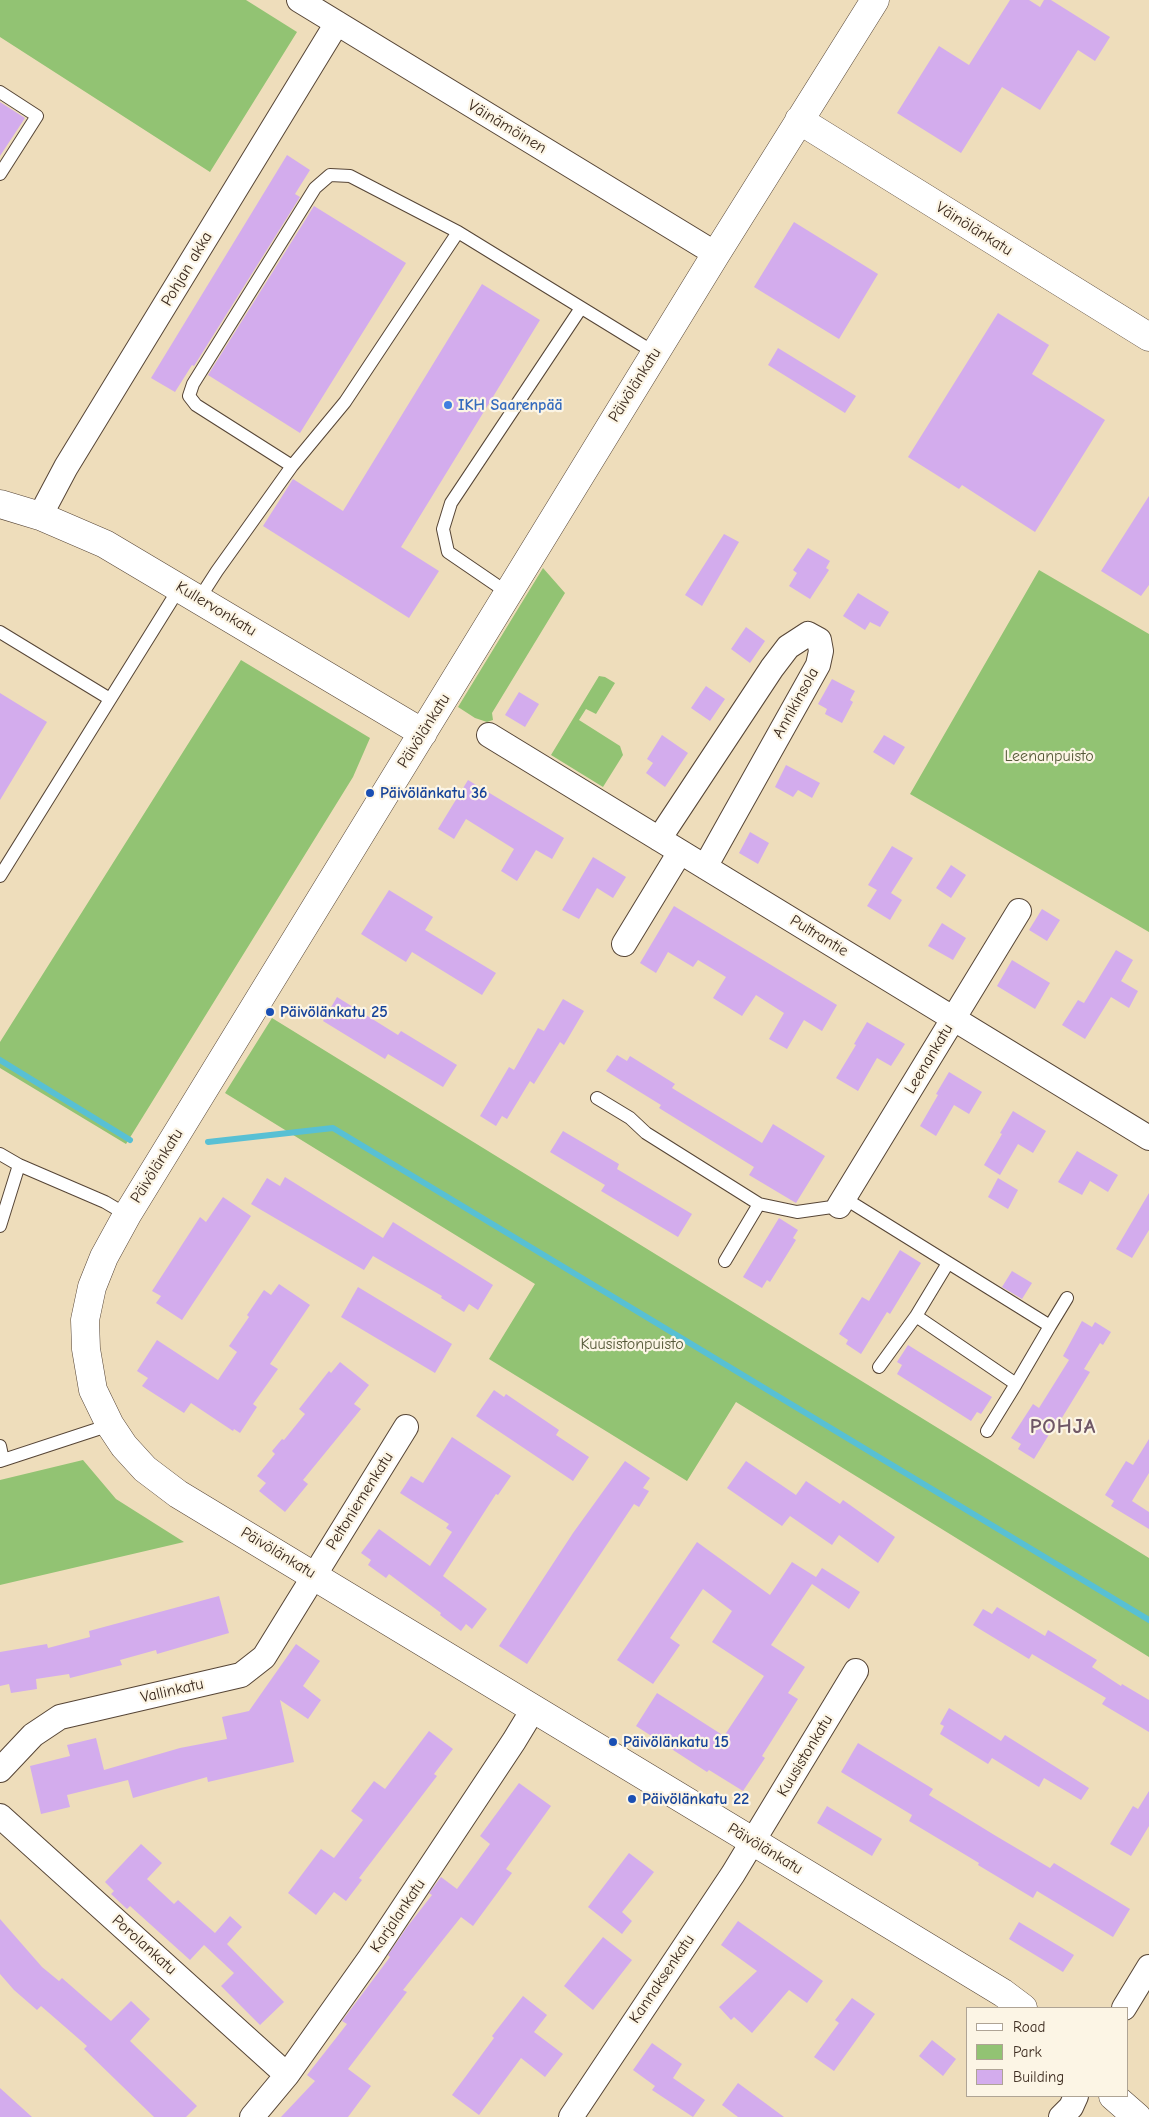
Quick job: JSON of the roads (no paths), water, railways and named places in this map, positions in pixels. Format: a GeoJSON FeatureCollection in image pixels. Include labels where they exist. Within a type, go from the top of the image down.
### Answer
{"type":"FeatureCollection","features":[{"type":"Feature","properties":{"kind":"street","name":"Väinämöinen"},"geometry":{"type":"LineString","coordinates":[[300,0],[716,254]]}},
{"type":"Feature","properties":{"kind":"street","name":"Päivölänkatu"},"geometry":{"type":"LineString","coordinates":[[875,0],[655,353],[128,1215],[104,1257],[92,1287],[85,1320],[86,1349],[93,1390],[110,1425],[124,1446],[145,1469],[178,1494],[1003,1993],[1022,2007]]}},
{"type":"Feature","properties":{"kind":"street","name":"Pohjan akka"},"geometry":{"type":"LineString","coordinates":[[40,516],[49,496],[337,23]]}},
{"type":"Feature","properties":{"kind":"street","name":"Väinölänkatu"},"geometry":{"type":"LineString","coordinates":[[799,120],[1149,337]]}},
{"type":"Feature","properties":{"kind":"street","name":"Kullervonkatu"},"geometry":{"type":"LineString","coordinates":[[0,504],[40,516],[105,544],[422,733]]}},
{"type":"Feature","properties":{"kind":"street","name":"Annikinsola"},"geometry":{"type":"LineString","coordinates":[[659,839],[772,668],[788,647],[808,634],[819,640],[821,651],[818,665],[705,867]]}},
{"type":"Feature","properties":{"kind":"street","name":"Pultrantie"},"geometry":{"type":"LineString","coordinates":[[489,735],[1149,1138]]}},
{"type":"Feature","properties":{"kind":"street"},"geometry":{"type":"LineString","coordinates":[[624,944],[680,852]]}},
{"type":"Feature","properties":{"kind":"street","name":"Leenankatu"},"geometry":{"type":"LineString","coordinates":[[842,1202],[1019,911]]}},
{"type":"Feature","properties":{"kind":"street","name":"Peltoniemenkatu"},"geometry":{"type":"LineString","coordinates":[[314,1575],[406,1427]]}},
{"type":"Feature","properties":{"kind":"street","name":"Vallinkatu"},"geometry":{"type":"LineString","coordinates":[[0,1770],[33,1735],[60,1717],[241,1675],[264,1657],[314,1575]]}},
{"type":"Feature","properties":{"kind":"street","name":"Kuusistonkatu"},"geometry":{"type":"LineString","coordinates":[[753,1842],[856,1670]]}},
{"type":"Feature","properties":{"kind":"street","name":"Karjalankatu"},"geometry":{"type":"LineString","coordinates":[[252,2117],[287,2075],[370,1958],[534,1708]]}},
{"type":"Feature","properties":{"kind":"street","name":"Porolankatu"},"geometry":{"type":"LineString","coordinates":[[0,1816],[287,2075]]}},
{"type":"Feature","properties":{"kind":"street","name":"Kannaksenkatu"},"geometry":{"type":"LineString","coordinates":[[571,2117],[753,1842]]}},
{"type":"Feature","properties":{"kind":"street"},"geometry":{"type":"LineString","coordinates":[[1125,2007],[1149,1967]]}},
{"type":"Feature","properties":{"kind":"street"},"geometry":{"type":"LineString","coordinates":[[1061,2117],[1071,2107],[1076,2097]]}},
{"type":"Feature","properties":{"kind":"street"},"geometry":{"type":"LineString","coordinates":[[1114,2097],[1137,2117]]}},
{"type":"Feature","properties":{"kind":"lane"},"geometry":{"type":"LineString","coordinates":[[0,92],[37,116],[0,174]]}},
{"type":"Feature","properties":{"kind":"lane"},"geometry":{"type":"LineString","coordinates":[[292,466],[196,406],[189,396],[193,384],[315,188],[330,175],[350,176],[458,232],[655,353]]}},
{"type":"Feature","properties":{"kind":"lane"},"geometry":{"type":"LineString","coordinates":[[0,876],[110,699],[190,593],[217,571],[292,466],[345,402],[458,232]]}},
{"type":"Feature","properties":{"kind":"lane"},"geometry":{"type":"LineString","coordinates":[[508,593],[448,552],[443,529],[451,503],[582,308]]}},
{"type":"Feature","properties":{"kind":"lane"},"geometry":{"type":"LineString","coordinates":[[0,632],[110,699]]}},
{"type":"Feature","properties":{"kind":"lane"},"geometry":{"type":"LineString","coordinates":[[597,1098],[630,1118],[646,1134],[759,1204],[797,1212],[842,1202],[948,1263],[1050,1326]]}},
{"type":"Feature","properties":{"kind":"lane"},"geometry":{"type":"LineString","coordinates":[[0,1154],[19,1165],[106,1202],[128,1215]]}},
{"type":"Feature","properties":{"kind":"lane"},"geometry":{"type":"LineString","coordinates":[[0,1226],[19,1165]]}},
{"type":"Feature","properties":{"kind":"lane"},"geometry":{"type":"LineString","coordinates":[[725,1260],[759,1204]]}},
{"type":"Feature","properties":{"kind":"lane"},"geometry":{"type":"LineString","coordinates":[[879,1367],[916,1316],[948,1263]]}},
{"type":"Feature","properties":{"kind":"lane"},"geometry":{"type":"LineString","coordinates":[[987,1431],[1068,1298]]}},
{"type":"Feature","properties":{"kind":"lane"},"geometry":{"type":"LineString","coordinates":[[916,1316],[1016,1384]]}},
{"type":"Feature","properties":{"kind":"lane"},"geometry":{"type":"LineString","coordinates":[[0,1446],[2,1461],[110,1425]]}},
{"type":"Feature","properties":{"kind":"waterway"},"geometry":{"type":"LineString","coordinates":[[0,1060],[130,1140]]}},
{"type":"Feature","properties":{"kind":"waterway"},"geometry":{"type":"LineString","coordinates":[[208,1142],[333,1128],[1149,1620]]}},
{"type":"Feature","properties":{"kind":"place","name":"IKH Saarenpää"},"geometry":{"type":"Point","coordinates":[448,405]}},
{"type":"Feature","properties":{"kind":"place","name":"Päivölänkatu 36"},"geometry":{"type":"Point","coordinates":[370,793]}},
{"type":"Feature","properties":{"kind":"place","name":"Päivölänkatu 25"},"geometry":{"type":"Point","coordinates":[270,1012]}},
{"type":"Feature","properties":{"kind":"place","name":"Päivölänkatu 15"},"geometry":{"type":"Point","coordinates":[613,1742]}},
{"type":"Feature","properties":{"kind":"place","name":"Päivölänkatu 22"},"geometry":{"type":"Point","coordinates":[632,1799]}},
{"type":"Feature","properties":{"kind":"district","name":"POHJA"},"geometry":{"type":"Point","coordinates":[1063,1427]}},
{"type":"Feature","properties":{"kind":"park label","name":"Leenanpuisto"},"geometry":{"type":"Point","coordinates":[1049,756]}},
{"type":"Feature","properties":{"kind":"park label","name":"Kuusistonpuisto"},"geometry":{"type":"Point","coordinates":[632,1344]}}]}
